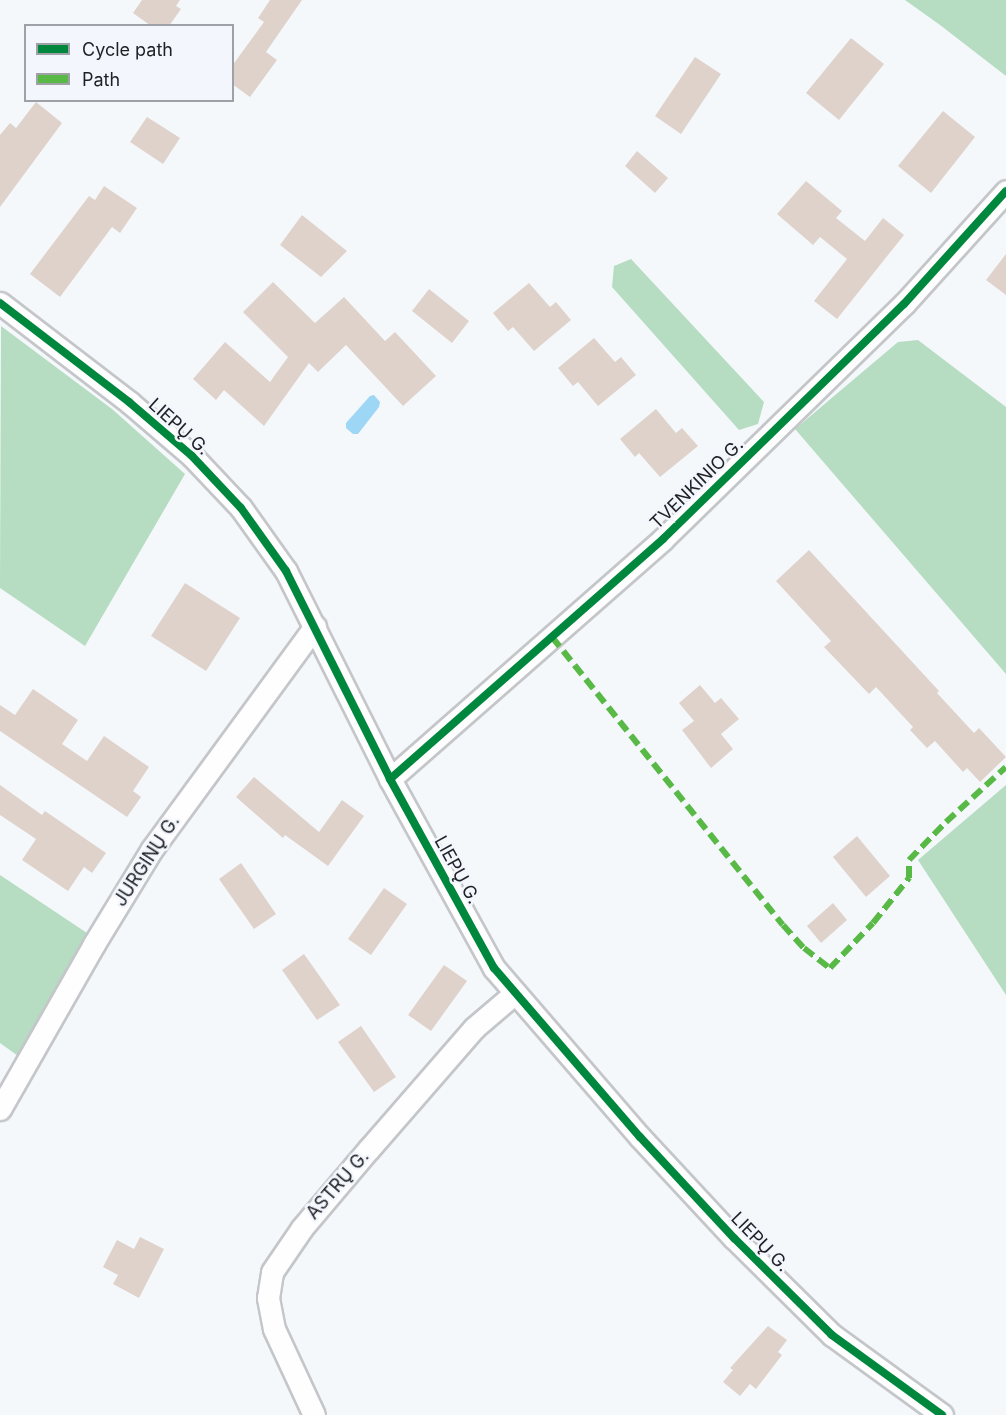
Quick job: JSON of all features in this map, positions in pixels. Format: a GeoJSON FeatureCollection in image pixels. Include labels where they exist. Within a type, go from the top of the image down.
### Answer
{"type":"FeatureCollection","features":[{"type":"Feature","properties":{"kind":"street","name":"TVENKINIO G."},"geometry":{"type":"LineString","coordinates":[[390,779],[663,539],[904,304],[1006,191]]}},
{"type":"Feature","properties":{"kind":"street","name":"LIEPŲ G."},"geometry":{"type":"LineString","coordinates":[[0,303],[129,402],[192,456],[241,508],[286,572],[390,779],[494,968],[515,993],[640,1137],[734,1238],[832,1335],[942,1415]]}},
{"type":"Feature","properties":{"kind":"street","name":"JURGINŲ G."},"geometry":{"type":"LineString","coordinates":[[0,1109],[152,849],[315,626]]}},
{"type":"Feature","properties":{"kind":"street","name":"ASTRŲ G."},"geometry":{"type":"LineString","coordinates":[[314,1415],[274,1329],[268,1298],[272,1272],[302,1228],[474,1028],[515,993]]}},
{"type":"Feature","properties":{"kind":"green space"},"geometry":{"type":"Polygon","coordinates":[[[905,0],[1006,0],[1006,76],[940,25],[905,0]]]}},
{"type":"Feature","properties":{"kind":"green space"},"geometry":{"type":"Polygon","coordinates":[[[631,259],[764,402],[758,424],[739,430],[612,287],[614,266],[631,259]]]}},
{"type":"Feature","properties":{"kind":"green space"},"geometry":{"type":"Polygon","coordinates":[[[1,326],[112,409],[185,474],[85,646],[0,588],[1,326]]]}},
{"type":"Feature","properties":{"kind":"green space"},"geometry":{"type":"Polygon","coordinates":[[[918,340],[1006,407],[1006,674],[795,429],[898,342],[918,340]]]}},
{"type":"Feature","properties":{"kind":"green space"},"geometry":{"type":"Polygon","coordinates":[[[1006,785],[1006,995],[918,860],[1006,785]]]}},
{"type":"Feature","properties":{"kind":"green space"},"geometry":{"type":"Polygon","coordinates":[[[0,875],[87,933],[18,1056],[0,1043],[0,875]]]}},
{"type":"Feature","properties":{"kind":"water"},"geometry":{"type":"Polygon","coordinates":[[[374,395],[380,402],[379,407],[358,434],[353,434],[346,428],[346,423],[370,396],[374,395]]]}},
{"type":"Feature","properties":{"kind":"building"},"geometry":{"type":"Polygon","coordinates":[[[142,0],[180,0],[176,6],[181,9],[170,24],[148,24],[133,13],[142,0]]]}},
{"type":"Feature","properties":{"kind":"building"},"geometry":{"type":"Polygon","coordinates":[[[270,0],[302,0],[266,52],[277,60],[250,97],[234,85],[234,63],[264,22],[258,18],[270,0]]]}},
{"type":"Feature","properties":{"kind":"building"},"geometry":{"type":"Polygon","coordinates":[[[851,38],[884,64],[839,120],[806,93],[851,38]]]}},
{"type":"Feature","properties":{"kind":"building"},"geometry":{"type":"Polygon","coordinates":[[[695,57],[721,74],[681,134],[655,116],[695,57]]]}},
{"type":"Feature","properties":{"kind":"building"},"geometry":{"type":"Polygon","coordinates":[[[36,102],[62,123],[0,207],[0,135],[10,123],[16,128],[36,102]]]}},
{"type":"Feature","properties":{"kind":"building"},"geometry":{"type":"Polygon","coordinates":[[[943,111],[975,137],[931,193],[898,166],[943,111]]]}},
{"type":"Feature","properties":{"kind":"building"},"geometry":{"type":"Polygon","coordinates":[[[147,117],[180,138],[163,164],[130,142],[147,117]]]}},
{"type":"Feature","properties":{"kind":"building"},"geometry":{"type":"Polygon","coordinates":[[[637,151],[668,178],[655,193],[625,166],[637,151]]]}},
{"type":"Feature","properties":{"kind":"building"},"geometry":{"type":"Polygon","coordinates":[[[806,181],[842,211],[836,218],[865,241],[883,218],[904,235],[837,319],[814,301],[847,259],[820,237],[813,245],[777,214],[806,181]]]}},
{"type":"Feature","properties":{"kind":"building"},"geometry":{"type":"Polygon","coordinates":[[[104,186],[137,208],[120,233],[112,227],[60,297],[30,274],[89,196],[95,200],[104,186]]]}},
{"type":"Feature","properties":{"kind":"building"},"geometry":{"type":"Polygon","coordinates":[[[302,215],[347,251],[321,277],[280,245],[302,215]]]}},
{"type":"Feature","properties":{"kind":"building"},"geometry":{"type":"Polygon","coordinates":[[[1006,254],[1006,295],[986,280],[1006,254]]]}},
{"type":"Feature","properties":{"kind":"building"},"geometry":{"type":"Polygon","coordinates":[[[273,282],[315,323],[344,297],[385,341],[395,332],[436,376],[403,406],[346,345],[318,372],[309,363],[264,426],[224,390],[216,400],[193,379],[225,342],[270,382],[288,357],[243,312],[273,282]]]}},
{"type":"Feature","properties":{"kind":"building"},"geometry":{"type":"Polygon","coordinates":[[[529,283],[550,307],[556,302],[571,320],[534,351],[513,327],[508,331],[493,313],[529,283]]]}},
{"type":"Feature","properties":{"kind":"building"},"geometry":{"type":"Polygon","coordinates":[[[429,289],[469,321],[452,343],[412,311],[429,289]]]}},
{"type":"Feature","properties":{"kind":"building"},"geometry":{"type":"Polygon","coordinates":[[[594,338],[615,362],[621,357],[636,375],[598,406],[578,382],[573,386],[558,368],[594,338]]]}},
{"type":"Feature","properties":{"kind":"building"},"geometry":{"type":"Polygon","coordinates":[[[656,409],[676,433],[682,428],[698,446],[660,477],[639,453],[635,457],[620,439],[656,409]]]}},
{"type":"Feature","properties":{"kind":"building"},"geometry":{"type":"Polygon","coordinates":[[[809,550],[939,691],[937,693],[974,733],[979,728],[1006,757],[980,782],[967,768],[963,772],[935,741],[927,748],[910,730],[913,727],[876,687],[869,694],[824,647],[831,641],[776,581],[809,550]]]}},
{"type":"Feature","properties":{"kind":"building"},"geometry":{"type":"Polygon","coordinates":[[[185,583],[240,618],[206,671],[151,636],[185,583]]]}},
{"type":"Feature","properties":{"kind":"building"},"geometry":{"type":"Polygon","coordinates":[[[700,685],[715,703],[721,698],[739,719],[721,734],[733,749],[711,768],[682,730],[694,721],[679,703],[700,685]]]}},
{"type":"Feature","properties":{"kind":"building"},"geometry":{"type":"Polygon","coordinates":[[[33,689],[78,720],[62,744],[87,761],[104,736],[149,767],[133,791],[141,797],[127,817],[0,731],[0,705],[15,715],[33,689]]]}},
{"type":"Feature","properties":{"kind":"building"},"geometry":{"type":"Polygon","coordinates":[[[254,777],[319,832],[342,800],[364,816],[328,866],[285,835],[283,838],[236,797],[254,777]]]}},
{"type":"Feature","properties":{"kind":"building"},"geometry":{"type":"Polygon","coordinates":[[[0,785],[42,815],[45,811],[106,853],[92,873],[84,867],[68,891],[22,860],[36,839],[0,815],[0,785]]]}},
{"type":"Feature","properties":{"kind":"building"},"geometry":{"type":"Polygon","coordinates":[[[857,836],[890,876],[866,897],[833,857],[857,836]]]}},
{"type":"Feature","properties":{"kind":"building"},"geometry":{"type":"Polygon","coordinates":[[[241,863],[276,914],[254,929],[219,879],[241,863]]]}},
{"type":"Feature","properties":{"kind":"building"},"geometry":{"type":"Polygon","coordinates":[[[384,888],[407,904],[371,955],[348,939],[384,888]]]}},
{"type":"Feature","properties":{"kind":"building"},"geometry":{"type":"Polygon","coordinates":[[[833,903],[847,920],[821,943],[807,926],[833,903]]]}},
{"type":"Feature","properties":{"kind":"building"},"geometry":{"type":"Polygon","coordinates":[[[304,954],[340,1005],[317,1020],[282,970],[304,954]]]}},
{"type":"Feature","properties":{"kind":"building"},"geometry":{"type":"Polygon","coordinates":[[[444,965],[467,981],[431,1031],[408,1015],[444,965]]]}},
{"type":"Feature","properties":{"kind":"building"},"geometry":{"type":"Polygon","coordinates":[[[361,1026],[396,1077],[374,1092],[338,1042],[361,1026]]]}},
{"type":"Feature","properties":{"kind":"building"},"geometry":{"type":"Polygon","coordinates":[[[140,1237],[164,1249],[139,1298],[113,1284],[118,1275],[103,1267],[117,1240],[134,1249],[140,1237]]]}},
{"type":"Feature","properties":{"kind":"building"},"geometry":{"type":"Polygon","coordinates":[[[768,1326],[787,1340],[778,1352],[782,1355],[756,1389],[750,1384],[740,1396],[723,1382],[733,1370],[730,1368],[768,1326]]]}},
{"type":"Feature","properties":{"kind":"marked path"},"geometry":{"type":"LineString","coordinates":[[552,637],[783,925],[804,948],[830,968],[873,923],[909,878],[909,860],[946,822],[1006,767]]}},
{"type":"Feature","properties":{"kind":"cycle path"},"geometry":{"type":"LineString","coordinates":[[390,779],[663,539],[904,304],[1006,191]]}},
{"type":"Feature","properties":{"kind":"cycle path"},"geometry":{"type":"LineString","coordinates":[[0,303],[129,402],[192,456],[241,508],[286,571],[390,779],[494,968],[640,1137],[734,1238],[832,1335],[942,1415]]}}]}
